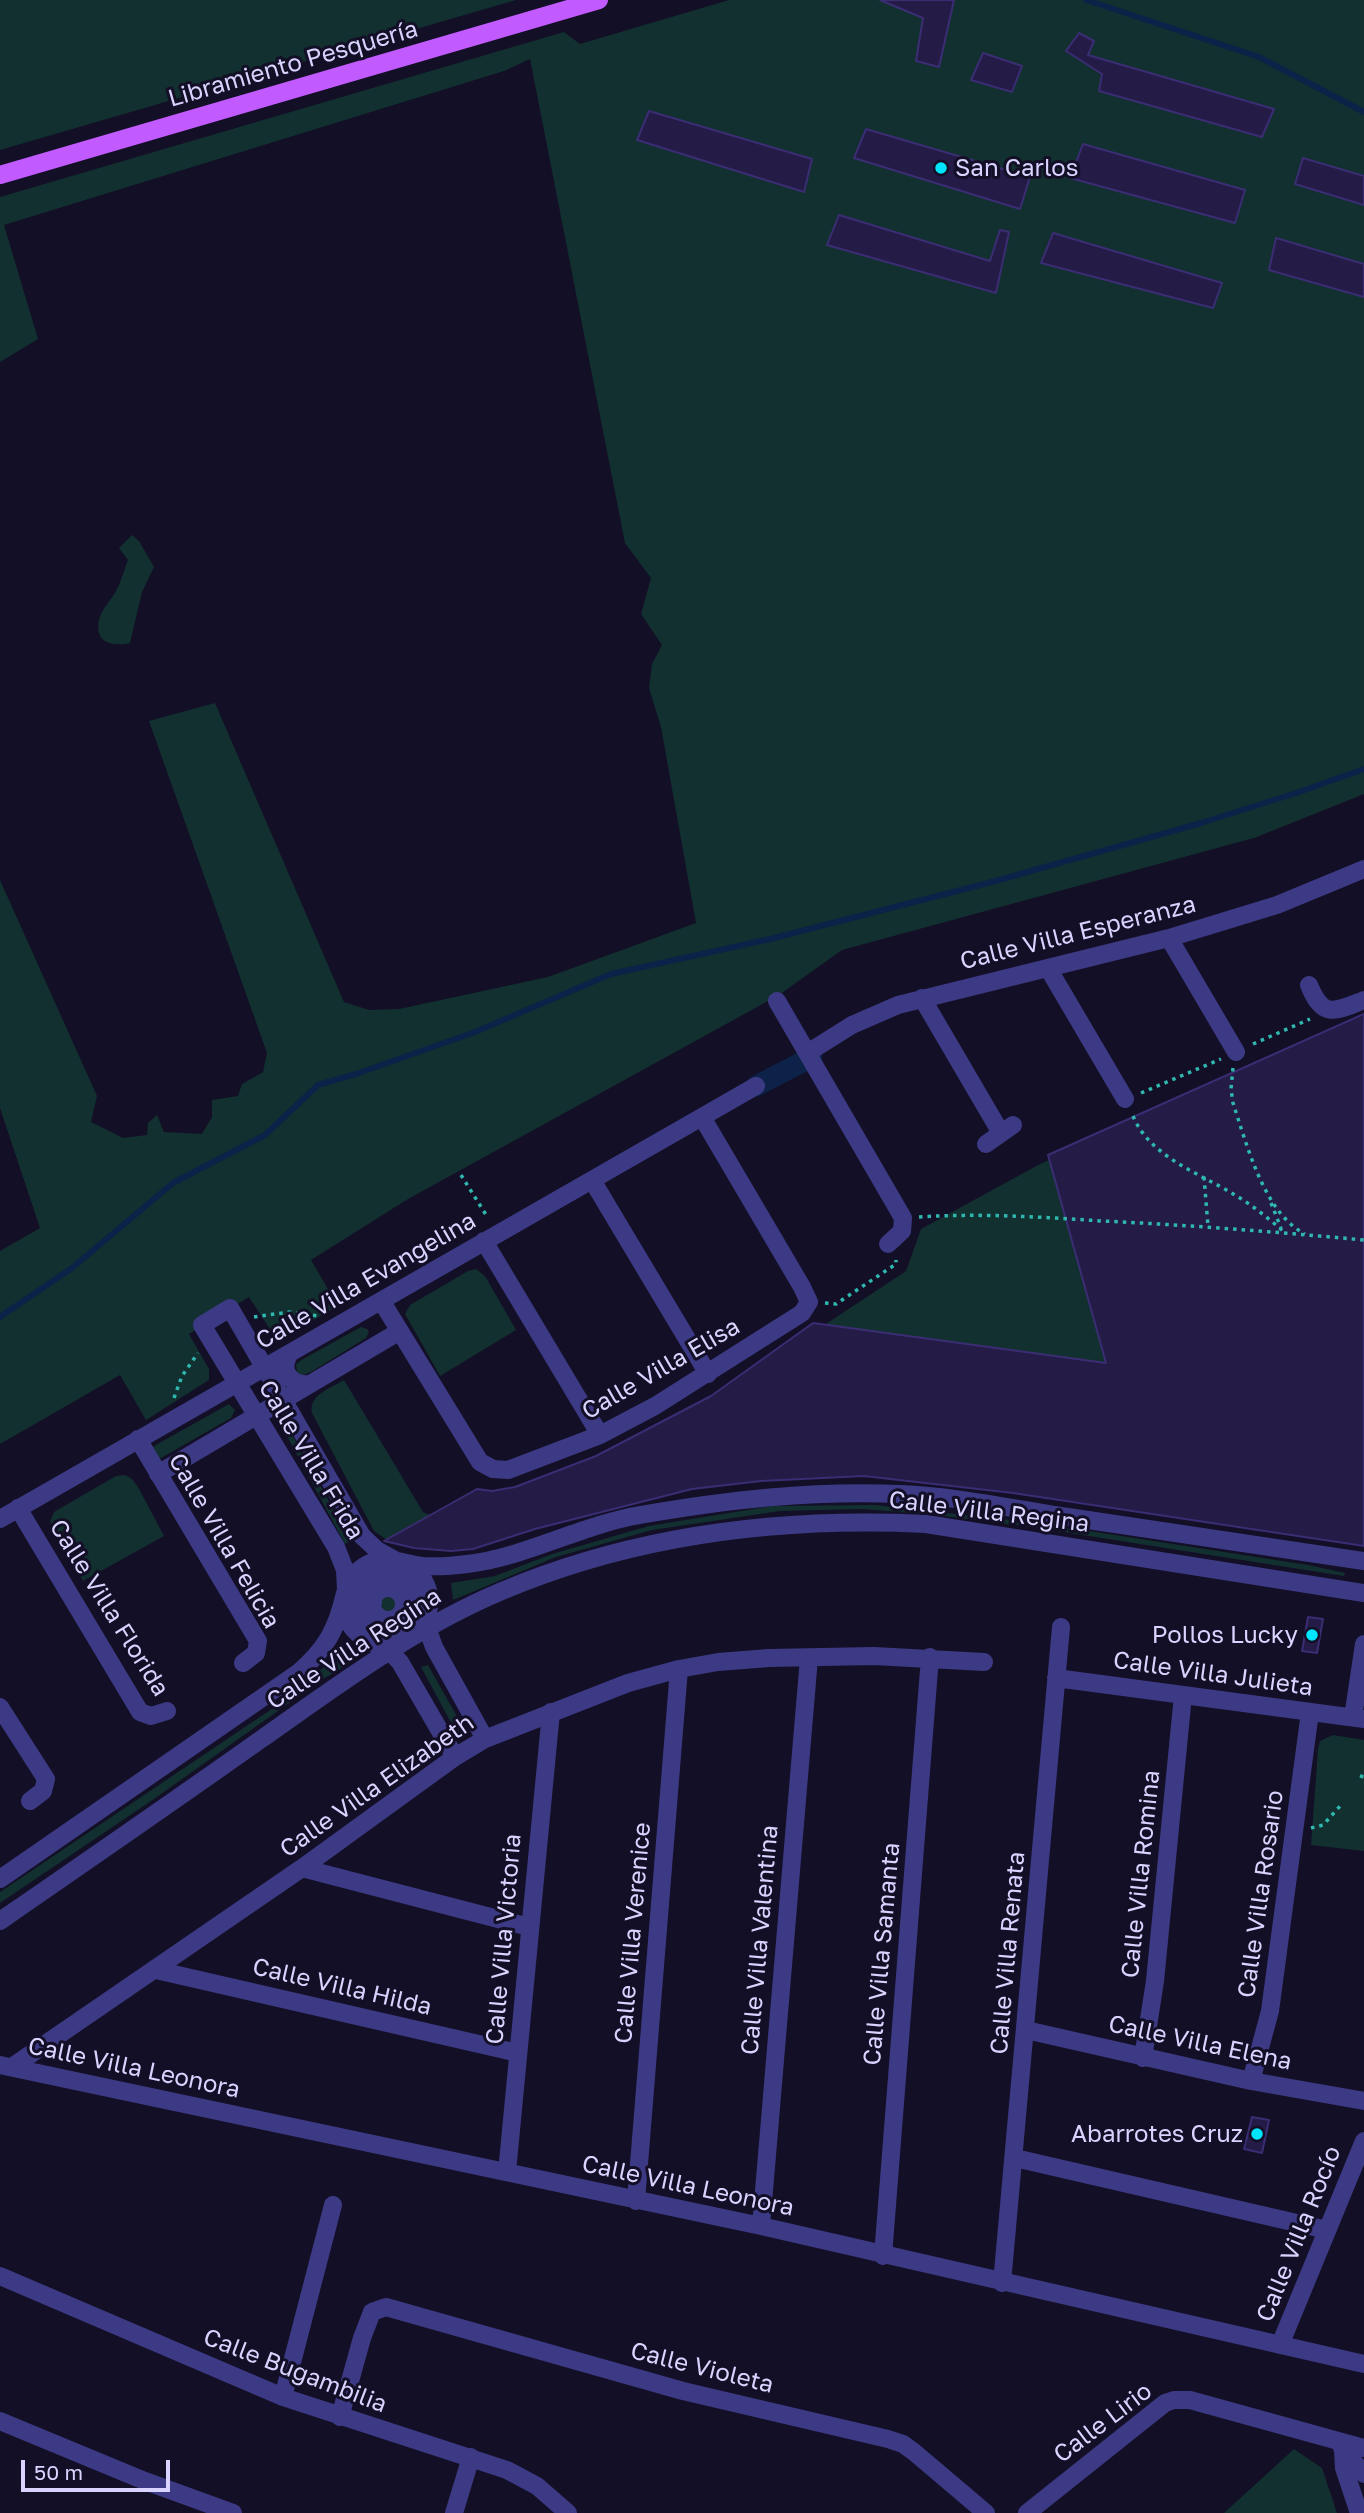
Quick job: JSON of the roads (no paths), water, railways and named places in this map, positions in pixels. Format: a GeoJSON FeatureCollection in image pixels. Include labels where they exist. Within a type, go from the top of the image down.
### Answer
{"type":"FeatureCollection","features":[{"type":"Feature","properties":{"kind":"main road","name":"Libramiento Pesquería"},"geometry":{"type":"LineString","coordinates":[[0,175],[599,0]]}},
{"type":"Feature","properties":{"kind":"street","name":"Calle Villa Esperanza"},"geometry":{"type":"LineString","coordinates":[[809,1052],[852,1025],[898,1005],[1169,937],[1277,905],[1364,869]]}},
{"type":"Feature","properties":{"kind":"street"},"geometry":{"type":"LineString","coordinates":[[1169,937],[1236,1052]]}},
{"type":"Feature","properties":{"kind":"street"},"geometry":{"type":"LineString","coordinates":[[1048,968],[1125,1099]]}},
{"type":"Feature","properties":{"kind":"street"},"geometry":{"type":"LineString","coordinates":[[1309,985],[1315,1000],[1335,1012],[1364,1000]]}},
{"type":"Feature","properties":{"kind":"street"},"geometry":{"type":"LineString","coordinates":[[922,998],[1000,1134]]}},
{"type":"Feature","properties":{"kind":"street"},"geometry":{"type":"LineString","coordinates":[[777,1001],[903,1218],[902,1231],[892,1241]]}},
{"type":"Feature","properties":{"kind":"street","name":"Calle Villa Evangelina"},"geometry":{"type":"LineString","coordinates":[[0,1519],[227,1385],[267,1376],[382,1301],[756,1086]]}},
{"type":"Feature","properties":{"kind":"street","name":"Calle Villa Elisa"},"geometry":{"type":"LineString","coordinates":[[382,1301],[480,1461],[499,1471],[600,1436],[655,1406],[806,1308],[803,1287],[702,1117]]}},
{"type":"Feature","properties":{"kind":"street"},"geometry":{"type":"LineString","coordinates":[[592,1180],[708,1374]]}},
{"type":"Feature","properties":{"kind":"street"},"geometry":{"type":"LineString","coordinates":[[491,1238],[600,1436]]}},
{"type":"Feature","properties":{"kind":"street","name":"Calle Villa Frida"},"geometry":{"type":"LineString","coordinates":[[230,1308],[267,1376],[290,1405],[362,1536],[377,1550],[388,1599],[345,1570],[336,1547],[227,1385],[202,1325],[230,1308]]}},
{"type":"Feature","properties":{"kind":"street"},"geometry":{"type":"LineString","coordinates":[[158,1474],[253,1425],[268,1424],[282,1416],[310,1384],[400,1331]]}},
{"type":"Feature","properties":{"kind":"street"},"geometry":{"type":"LineString","coordinates":[[227,1385],[267,1376],[285,1364],[288,1376],[298,1384],[310,1384]]}},
{"type":"Feature","properties":{"kind":"street"},"geometry":{"type":"LineString","coordinates":[[267,1376],[290,1405]]}},
{"type":"Feature","properties":{"kind":"street"},"geometry":{"type":"LineString","coordinates":[[253,1425],[267,1376]]}},
{"type":"Feature","properties":{"kind":"street","name":"Calle Villa Felicia"},"geometry":{"type":"LineString","coordinates":[[138,1439],[258,1641],[253,1657],[243,1664]]}},
{"type":"Feature","properties":{"kind":"street","name":"Calle Villa Regina"},"geometry":{"type":"LineString","coordinates":[[0,1880],[304,1667],[331,1637],[336,1626],[388,1599],[435,1567],[478,1563],[622,1518],[699,1504],[810,1493],[918,1496],[1356,1560]]}},
{"type":"Feature","properties":{"kind":"street","name":"Calle Villa Florida"},"geometry":{"type":"LineString","coordinates":[[18,1508],[140,1712],[151,1716],[167,1711]]}},
{"type":"Feature","properties":{"kind":"street","name":"Calle Villa Regina"},"geometry":{"type":"LineString","coordinates":[[388,1599],[428,1627],[503,1590],[592,1559],[716,1531],[813,1522],[926,1524],[1350,1591]]}},
{"type":"Feature","properties":{"kind":"street"},"geometry":{"type":"LineString","coordinates":[[1356,1560],[1353,1567],[1354,1578],[1346,1586],[1364,1605]]}},
{"type":"Feature","properties":{"kind":"street"},"geometry":{"type":"LineString","coordinates":[[373,1642],[398,1643],[388,1599],[346,1617],[352,1628],[361,1636],[389,1651],[400,1662],[455,1756]]}},
{"type":"Feature","properties":{"kind":"street","name":"Calle Villa Regina"},"geometry":{"type":"LineString","coordinates":[[0,1921],[339,1683],[389,1651],[388,1599]]}},
{"type":"Feature","properties":{"kind":"street"},"geometry":{"type":"LineString","coordinates":[[428,1627],[434,1647],[485,1739]]}},
{"type":"Feature","properties":{"kind":"street","name":"Calle Villa Renata"},"geometry":{"type":"LineString","coordinates":[[1002,2283],[1061,1627]]}},
{"type":"Feature","properties":{"kind":"street"},"geometry":{"type":"LineString","coordinates":[[1358,1718],[1364,1644]]}},
{"type":"Feature","properties":{"kind":"street","name":"Calle Villa Elizabeth"},"geometry":{"type":"LineString","coordinates":[[6,2066],[156,1970],[455,1756],[485,1739],[628,1683],[718,1662],[930,1657],[984,1662]]}},
{"type":"Feature","properties":{"kind":"street","name":"Calle Villa Samanta"},"geometry":{"type":"LineString","coordinates":[[883,2256],[930,1657]]}},
{"type":"Feature","properties":{"kind":"street","name":"Calle Villa Valentina"},"geometry":{"type":"LineString","coordinates":[[761,2226],[809,1658]]}},
{"type":"Feature","properties":{"kind":"street","name":"Calle Villa Verenice"},"geometry":{"type":"LineString","coordinates":[[636,2201],[680,1669]]}},
{"type":"Feature","properties":{"kind":"street","name":"Calle Villa Julieta"},"geometry":{"type":"LineString","coordinates":[[1056,1678],[1358,1718]]}},
{"type":"Feature","properties":{"kind":"street","name":"Calle Villa Romina"},"geometry":{"type":"LineString","coordinates":[[1143,2058],[1155,1981],[1183,1695]]}},
{"type":"Feature","properties":{"kind":"street"},"geometry":{"type":"LineString","coordinates":[[0,1707],[46,1779],[43,1791],[30,1801]]}},
{"type":"Feature","properties":{"kind":"street","name":"Calle Villa Victoria"},"geometry":{"type":"LineString","coordinates":[[507,2172],[551,1712]]}},
{"type":"Feature","properties":{"kind":"street","name":"Calle Villa Rosario"},"geometry":{"type":"LineString","coordinates":[[1251,2081],[1270,2011],[1310,1712]]}},
{"type":"Feature","properties":{"kind":"street"},"geometry":{"type":"LineString","coordinates":[[302,1868],[529,1927]]}},
{"type":"Feature","properties":{"kind":"street","name":"Calle Villa Hilda"},"geometry":{"type":"LineString","coordinates":[[156,1970],[518,2053]]}},
{"type":"Feature","properties":{"kind":"street","name":"Calle Villa Elena"},"geometry":{"type":"LineString","coordinates":[[1026,2030],[1251,2081],[1364,2101]]}},
{"type":"Feature","properties":{"kind":"street","name":"Calle Villa Leonora"},"geometry":{"type":"LineString","coordinates":[[6,2066],[761,2226],[1364,2364]]}},
{"type":"Feature","properties":{"kind":"street","name":"Calle Villa Rocío"},"geometry":{"type":"LineString","coordinates":[[1280,2345],[1364,2141]]}},
{"type":"Feature","properties":{"kind":"street"},"geometry":{"type":"LineString","coordinates":[[1015,2158],[1327,2230]]}},
{"type":"Feature","properties":{"kind":"street"},"geometry":{"type":"LineString","coordinates":[[283,2397],[333,2205]]}},
{"type":"Feature","properties":{"kind":"street","name":"Calle Bugambilia"},"geometry":{"type":"LineString","coordinates":[[0,2276],[283,2397],[471,2457],[522,2477],[537,2486],[568,2513]]}},
{"type":"Feature","properties":{"kind":"street","name":"Calle Violeta"},"geometry":{"type":"LineString","coordinates":[[340,2417],[372,2312],[386,2307],[683,2391],[903,2444],[986,2513]]}},
{"type":"Feature","properties":{"kind":"street","name":"Calle Lirio"},"geometry":{"type":"LineString","coordinates":[[1027,2513],[1142,2420],[1165,2403],[1174,2400],[1190,2400],[1341,2446]]}},
{"type":"Feature","properties":{"kind":"street"},"geometry":{"type":"LineString","coordinates":[[0,2421],[145,2481],[233,2513]]}},
{"type":"Feature","properties":{"kind":"street"},"geometry":{"type":"LineString","coordinates":[[1341,2446],[1364,2448]]}},
{"type":"Feature","properties":{"kind":"street"},"geometry":{"type":"LineString","coordinates":[[1341,2446],[1364,2474]]}},
{"type":"Feature","properties":{"kind":"street"},"geometry":{"type":"LineString","coordinates":[[1341,2446],[1344,2468],[1359,2513]]}},
{"type":"Feature","properties":{"kind":"street"},"geometry":{"type":"LineString","coordinates":[[454,2513],[471,2457]]}},
{"type":"Feature","properties":{"kind":"waterway"},"geometry":{"type":"LineString","coordinates":[[1086,0],[1259,57],[1364,112]]}},
{"type":"Feature","properties":{"kind":"waterway"},"geometry":{"type":"LineString","coordinates":[[0,1317],[72,1268],[173,1183],[265,1135],[318,1085],[475,1032],[611,974],[770,939],[992,882],[1201,823],[1364,769]]}},
{"type":"Feature","properties":{"kind":"waterway"},"geometry":{"type":"LineString","coordinates":[[756,1086],[812,1057]]}},
{"type":"Feature","properties":{"kind":"place","name":"San Carlos"},"geometry":{"type":"Point","coordinates":[941,168]}},
{"type":"Feature","properties":{"kind":"place","name":"Pollos Lucky"},"geometry":{"type":"Point","coordinates":[1312,1635]}},
{"type":"Feature","properties":{"kind":"place","name":"Abarrotes Cruz"},"geometry":{"type":"Point","coordinates":[1257,2134]}}]}
